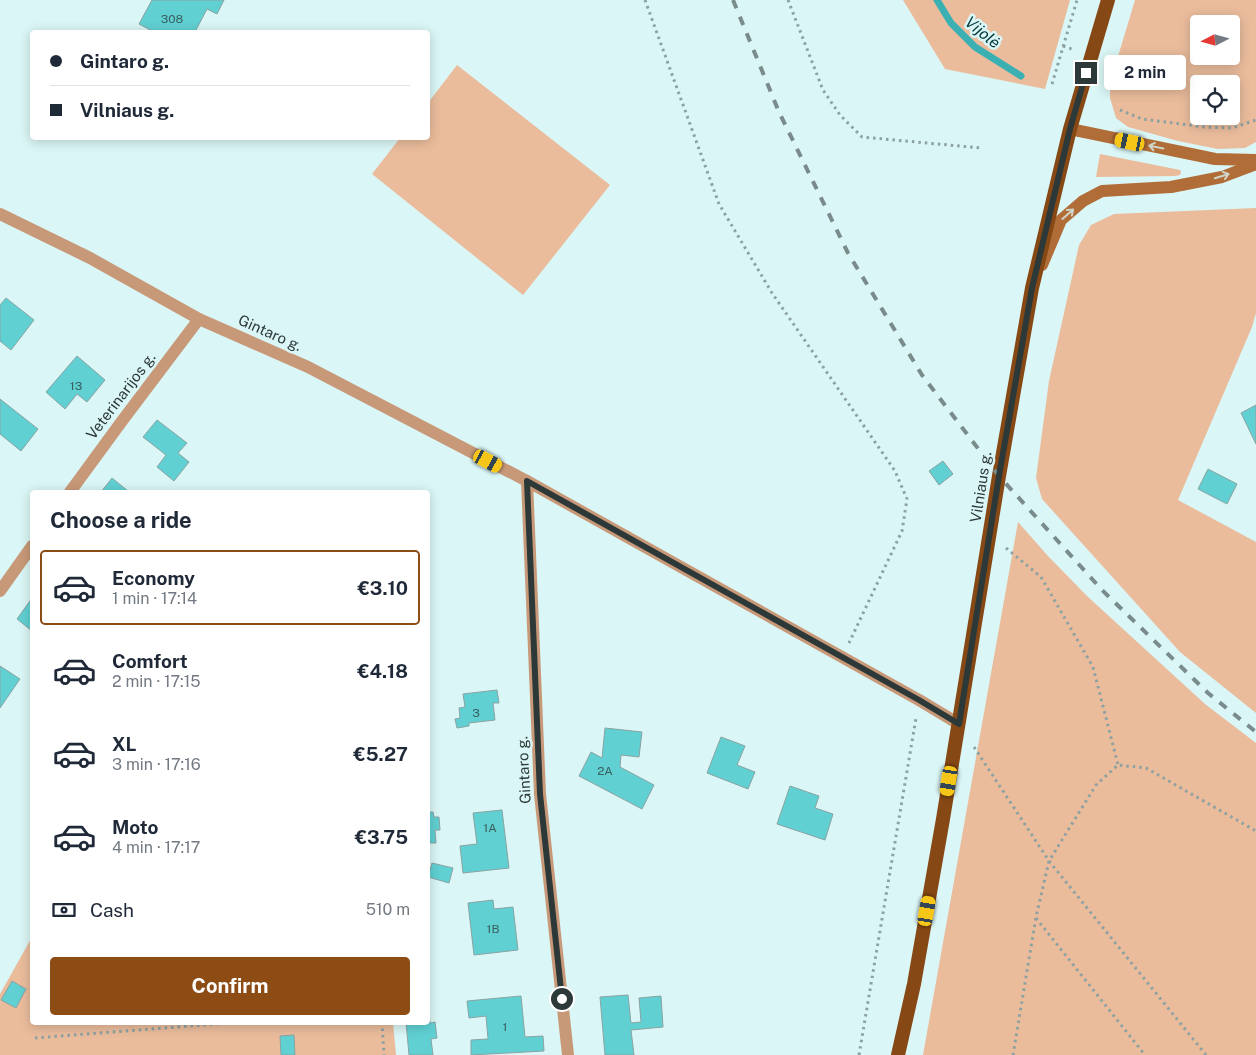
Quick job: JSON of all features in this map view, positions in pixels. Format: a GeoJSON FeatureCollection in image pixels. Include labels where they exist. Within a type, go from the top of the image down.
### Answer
{"type":"FeatureCollection","features":[{"type":"Feature","properties":{"kind":"highway","name":"Vilniaus g."},"geometry":{"type":"LineString","coordinates":[[898,1055],[914,984],[1032,288],[1070,129],[1108,0]]}},
{"type":"Feature","properties":{"kind":"highway","name":"Vilniaus g."},"geometry":{"type":"LineString","coordinates":[[908,1055],[914,984]]}},
{"type":"Feature","properties":{"kind":"main road"},"geometry":{"type":"LineString","coordinates":[[1070,129],[1214,160],[1256,160]]}},
{"type":"Feature","properties":{"kind":"main road"},"geometry":{"type":"LineString","coordinates":[[1032,288],[1061,220],[1083,201],[1102,192],[1170,187],[1222,177],[1256,164]]}},
{"type":"Feature","properties":{"kind":"street","name":"Gintaro g."},"geometry":{"type":"LineString","coordinates":[[0,214],[90,258],[199,319],[308,367],[527,481],[959,724]]}},
{"type":"Feature","properties":{"kind":"street","name":"Veterinarijos g."},"geometry":{"type":"LineString","coordinates":[[71,490],[199,319]]}},
{"type":"Feature","properties":{"kind":"street","name":"Gintaro g."},"geometry":{"type":"LineString","coordinates":[[527,481],[540,794],[568,1055]]}},
{"type":"Feature","properties":{"kind":"street"},"geometry":{"type":"LineString","coordinates":[[0,591],[30,549]]}},
{"type":"Feature","properties":{"kind":"path"},"geometry":{"type":"LineString","coordinates":[[645,0],[719,204],[772,293],[895,471],[907,499],[902,531],[842,657]]}},
{"type":"Feature","properties":{"kind":"path"},"geometry":{"type":"LineString","coordinates":[[788,0],[823,90],[840,115],[862,137],[981,148]]}},
{"type":"Feature","properties":{"kind":"path"},"geometry":{"type":"LineString","coordinates":[[1052,84],[1077,0]]}},
{"type":"Feature","properties":{"kind":"path"},"geometry":{"type":"LineString","coordinates":[[1120,110],[1142,118],[1205,127],[1232,128],[1256,120]]}},
{"type":"Feature","properties":{"kind":"path"},"geometry":{"type":"LineString","coordinates":[[990,534],[1041,577],[1092,667],[1118,766]]}},
{"type":"Feature","properties":{"kind":"path"},"geometry":{"type":"LineString","coordinates":[[859,1055],[919,700]]}},
{"type":"Feature","properties":{"kind":"path"},"geometry":{"type":"LineString","coordinates":[[959,724],[1049,861],[1206,1055]]}},
{"type":"Feature","properties":{"kind":"path"},"geometry":{"type":"LineString","coordinates":[[1013,1055],[1036,917],[1049,861],[1096,785],[1118,766],[1146,768],[1256,831]]}},
{"type":"Feature","properties":{"kind":"path"},"geometry":{"type":"LineString","coordinates":[[1036,917],[1146,1055]]}},
{"type":"Feature","properties":{"kind":"path"},"geometry":{"type":"LineString","coordinates":[[35,1038],[203,1025]]}},
{"type":"Feature","properties":{"kind":"path"},"geometry":{"type":"LineString","coordinates":[[382,1025],[384,1055]]}},
{"type":"Feature","properties":{"kind":"shaded area"},"geometry":{"type":"Polygon","coordinates":[[[903,0],[1070,0],[1045,89],[945,69],[903,0]]]}},
{"type":"Feature","properties":{"kind":"shaded area"},"geometry":{"type":"Polygon","coordinates":[[[1135,0],[1256,0],[1256,142],[1245,148],[1218,149],[1178,141],[1128,127],[1116,118],[1110,98],[1110,83],[1135,0]]]}},
{"type":"Feature","properties":{"kind":"shaded area"},"geometry":{"type":"Polygon","coordinates":[[[457,65],[610,185],[523,295],[372,174],[398,140],[430,140],[430,100],[457,65]]]}},
{"type":"Feature","properties":{"kind":"shaded area"},"geometry":{"type":"Polygon","coordinates":[[[1100,154],[1180,170],[1181,172],[1180,175],[1175,176],[1096,177],[1100,154]]]}},
{"type":"Feature","properties":{"kind":"shaded area"},"geometry":{"type":"Polygon","coordinates":[[[1256,208],[1256,313],[1252,327],[1178,500],[1256,542],[1256,713],[1180,652],[1042,499],[1036,478],[1049,381],[1079,245],[1091,225],[1114,214],[1256,208]]]}},
{"type":"Feature","properties":{"kind":"shaded area"},"geometry":{"type":"Polygon","coordinates":[[[1018,522],[1087,596],[1205,704],[1256,743],[1256,1055],[923,1055],[1018,522]]]}},
{"type":"Feature","properties":{"kind":"shaded area"},"geometry":{"type":"Polygon","coordinates":[[[30,941],[30,1025],[393,1025],[396,1055],[0,1055],[0,994],[30,941]]]}},
{"type":"Feature","properties":{"kind":"building"},"geometry":{"type":"Polygon","coordinates":[[[152,0],[224,0],[217,14],[207,9],[196,30],[150,30],[139,24],[152,0]]]}},
{"type":"Feature","properties":{"kind":"building"},"geometry":{"type":"Polygon","coordinates":[[[6,298],[34,320],[11,350],[0,341],[0,305],[6,298]]]}},
{"type":"Feature","properties":{"kind":"building"},"geometry":{"type":"Polygon","coordinates":[[[77,356],[105,380],[87,402],[77,394],[65,409],[46,392],[77,356]]]}},
{"type":"Feature","properties":{"kind":"building"},"geometry":{"type":"Polygon","coordinates":[[[0,399],[38,429],[21,451],[0,434],[0,399]]]}},
{"type":"Feature","properties":{"kind":"building"},"geometry":{"type":"Polygon","coordinates":[[[1256,405],[1256,444],[1241,413],[1256,405]]]}},
{"type":"Feature","properties":{"kind":"building"},"geometry":{"type":"Polygon","coordinates":[[[157,420],[187,443],[178,453],[189,462],[174,481],[157,467],[166,455],[143,437],[157,420]]]}},
{"type":"Feature","properties":{"kind":"building"},"geometry":{"type":"Polygon","coordinates":[[[943,461],[953,474],[939,485],[929,471],[943,461]]]}},
{"type":"Feature","properties":{"kind":"building"},"geometry":{"type":"Polygon","coordinates":[[[1208,469],[1237,484],[1227,504],[1198,489],[1208,469]]]}},
{"type":"Feature","properties":{"kind":"building"},"geometry":{"type":"Polygon","coordinates":[[[112,478],[127,490],[103,490],[112,478]]]}},
{"type":"Feature","properties":{"kind":"building"},"geometry":{"type":"Polygon","coordinates":[[[30,601],[30,629],[17,619],[30,601]]]}},
{"type":"Feature","properties":{"kind":"building"},"geometry":{"type":"Polygon","coordinates":[[[0,666],[20,679],[0,708],[0,666]]]}},
{"type":"Feature","properties":{"kind":"building"},"geometry":{"type":"Polygon","coordinates":[[[497,690],[499,703],[493,703],[495,720],[469,723],[469,726],[457,728],[455,719],[460,718],[459,708],[465,707],[463,694],[497,690]]]}},
{"type":"Feature","properties":{"kind":"building"},"geometry":{"type":"Polygon","coordinates":[[[605,728],[642,732],[639,757],[621,755],[620,767],[654,785],[642,809],[579,776],[591,752],[602,758],[605,728]]]}},
{"type":"Feature","properties":{"kind":"building"},"geometry":{"type":"Polygon","coordinates":[[[721,737],[745,746],[737,765],[755,772],[748,789],[707,773],[721,737]]]}},
{"type":"Feature","properties":{"kind":"building"},"geometry":{"type":"Polygon","coordinates":[[[790,786],[819,796],[815,808],[833,814],[825,840],[777,824],[790,786]]]}},
{"type":"Feature","properties":{"kind":"building"},"geometry":{"type":"Polygon","coordinates":[[[502,810],[509,868],[463,873],[460,846],[477,844],[473,813],[502,810]]]}},
{"type":"Feature","properties":{"kind":"building"},"geometry":{"type":"Polygon","coordinates":[[[430,812],[433,812],[434,817],[439,817],[440,830],[435,830],[436,843],[430,843],[430,812]]]}},
{"type":"Feature","properties":{"kind":"building"},"geometry":{"type":"Polygon","coordinates":[[[432,863],[453,868],[449,883],[430,878],[432,863]]]}},
{"type":"Feature","properties":{"kind":"building"},"geometry":{"type":"Polygon","coordinates":[[[493,900],[494,909],[513,907],[518,950],[474,955],[468,903],[493,900]]]}},
{"type":"Feature","properties":{"kind":"building"},"geometry":{"type":"Polygon","coordinates":[[[12,981],[26,989],[16,1008],[1,1000],[12,981]]]}},
{"type":"Feature","properties":{"kind":"building"},"geometry":{"type":"Polygon","coordinates":[[[628,995],[631,1023],[641,1022],[639,998],[661,996],[663,1027],[631,1030],[634,1055],[605,1055],[600,997],[628,995]]]}},
{"type":"Feature","properties":{"kind":"building"},"geometry":{"type":"Polygon","coordinates":[[[521,996],[525,1037],[543,1036],[544,1051],[471,1055],[471,1040],[488,1039],[486,1016],[469,1018],[467,1001],[521,996]]]}},
{"type":"Feature","properties":{"kind":"building"},"geometry":{"type":"Polygon","coordinates":[[[435,1022],[437,1038],[431,1039],[433,1055],[409,1055],[406,1025],[430,1025],[430,1023],[435,1022]]]}},
{"type":"Feature","properties":{"kind":"building"},"geometry":{"type":"Polygon","coordinates":[[[294,1035],[295,1055],[281,1055],[280,1036],[294,1035]]]}},
{"type":"Feature","properties":{"kind":"waterway","name":"Vijolė"},"geometry":{"type":"LineString","coordinates":[[937,0],[951,23],[975,47],[1021,76]]}},
{"type":"Feature","properties":{"kind":"railway"},"geometry":{"type":"LineString","coordinates":[[733,0],[779,112],[848,253],[922,375],[999,476],[1102,590],[1208,693],[1256,732]]}},
{"type":"Feature","properties":{"kind":"route"},"geometry":{"type":"LineString","coordinates":[[562,999],[540,794],[527,481],[959,724],[999,476],[1032,288],[1070,129],[1086,73]]}}]}
